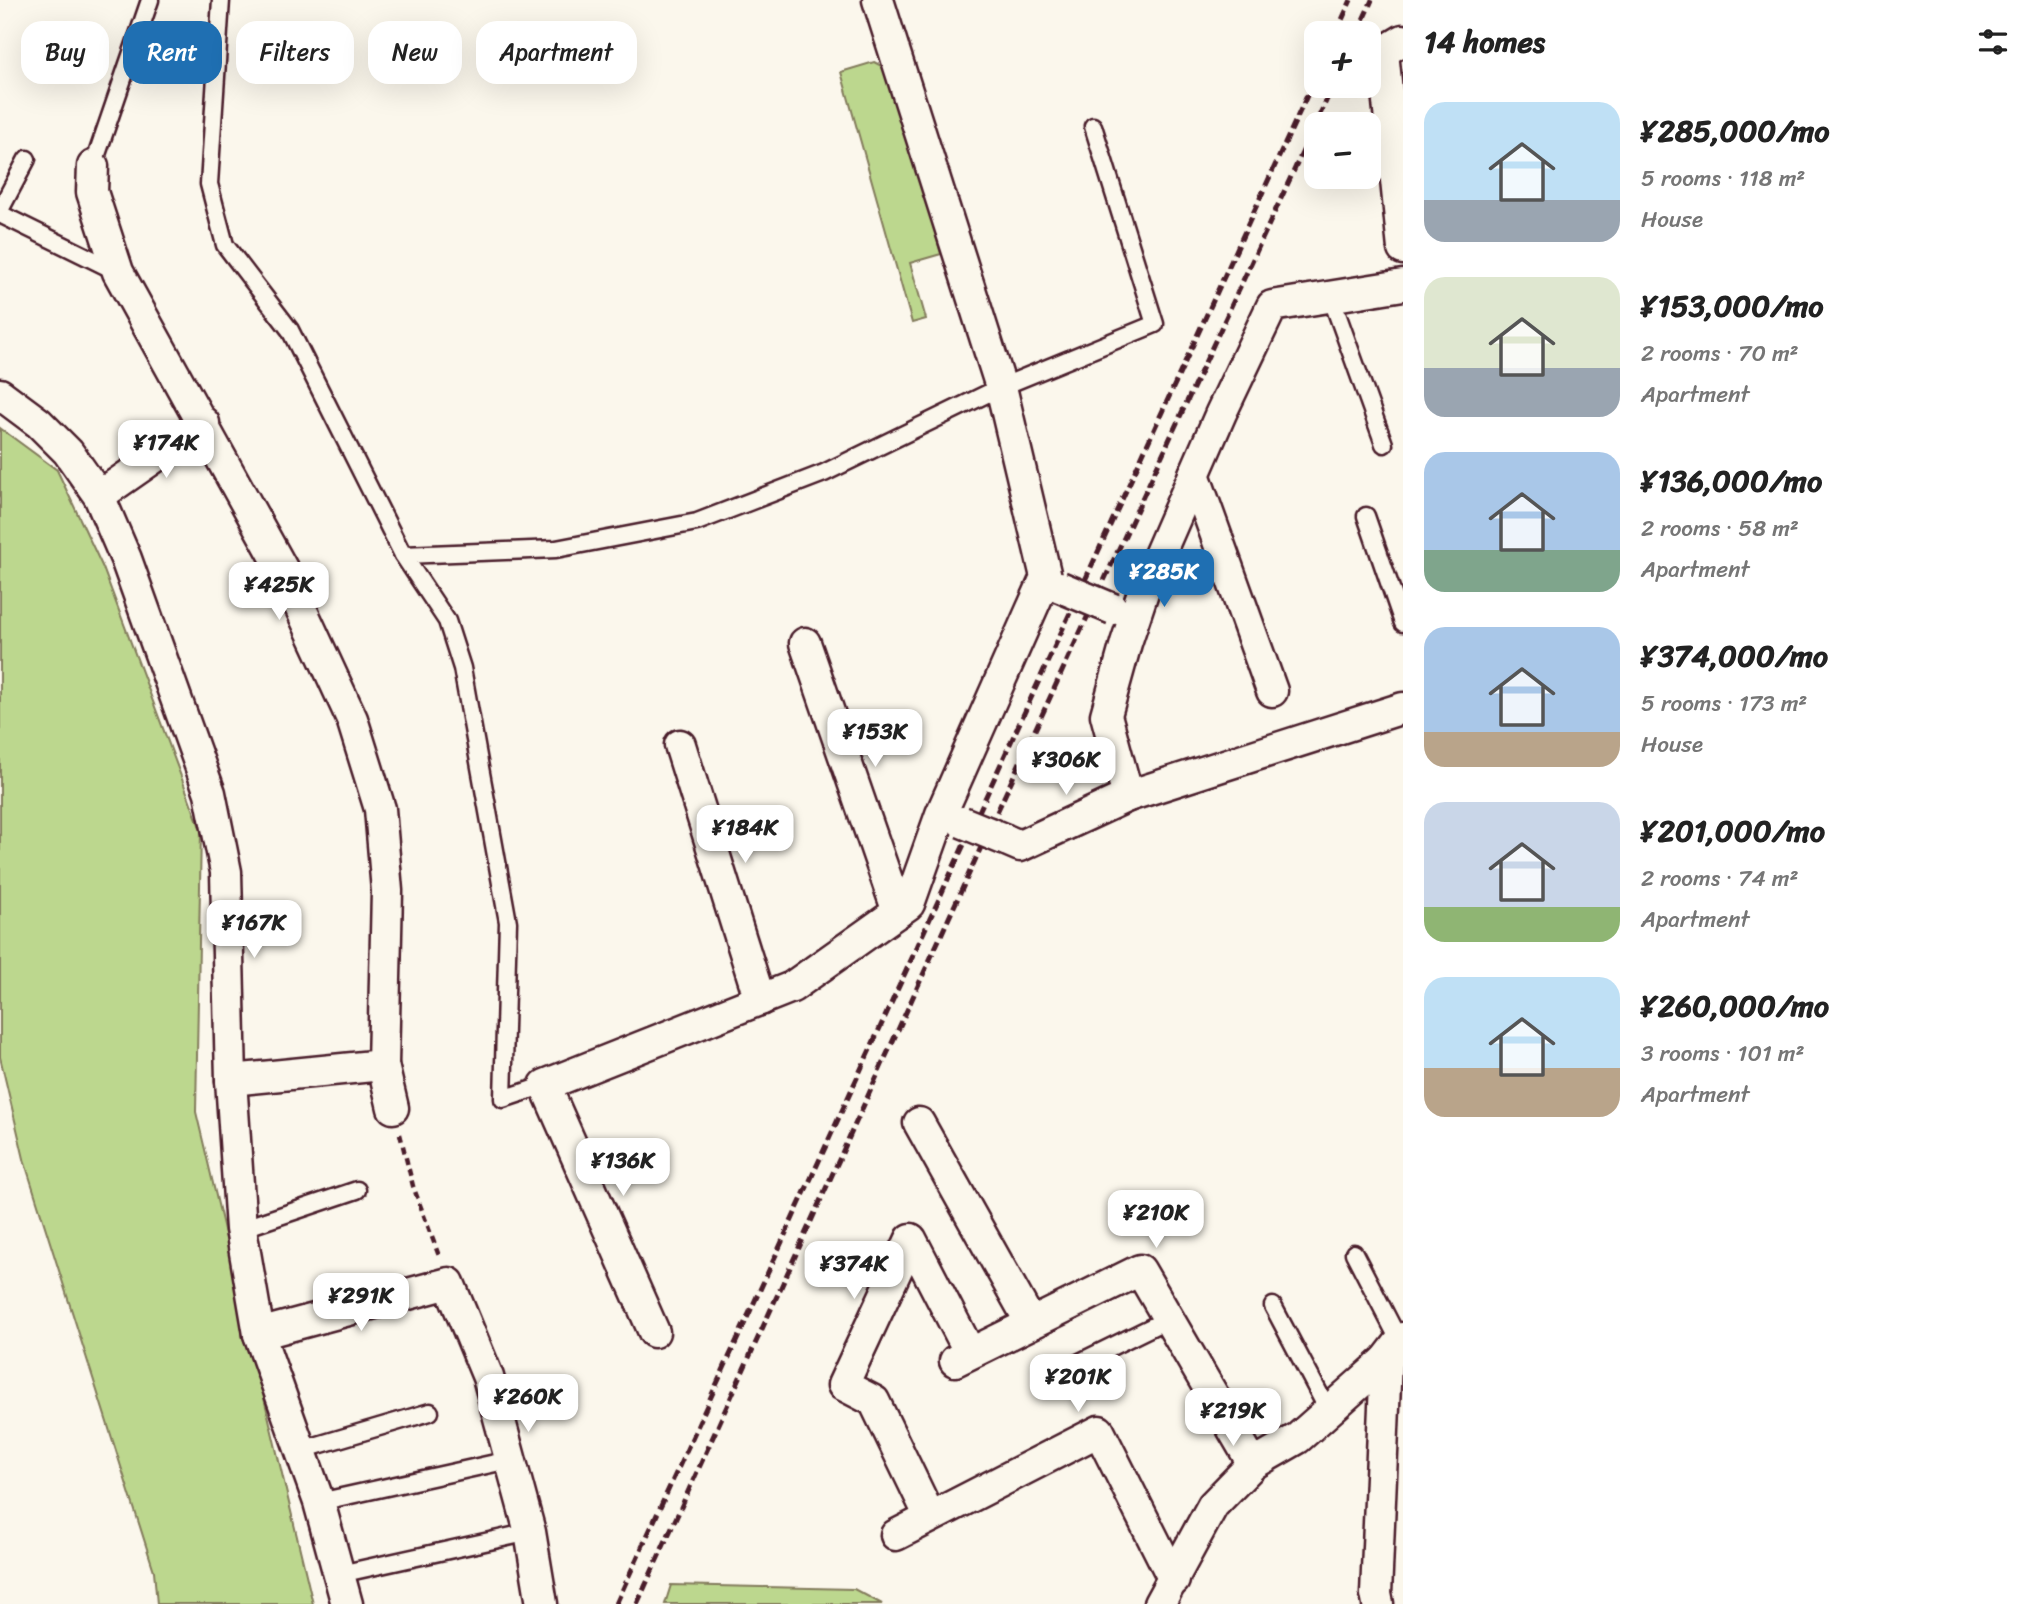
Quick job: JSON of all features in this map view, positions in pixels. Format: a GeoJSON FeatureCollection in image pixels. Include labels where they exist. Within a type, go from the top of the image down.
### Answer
{"type":"FeatureCollection","features":[{"type":"Feature","properties":{"kind":"street"},"geometry":{"type":"LineString","coordinates":[[654,1332],[545,1085],[792,987],[909,904],[952,818],[1053,582],[1001,387],[878,0]]}},
{"type":"Feature","properties":{"kind":"street"},"geometry":{"type":"LineString","coordinates":[[1403,40],[1383,52],[1403,249]]}},
{"type":"Feature","properties":{"kind":"street"},"geometry":{"type":"LineString","coordinates":[[93,166],[92,192],[118,272],[204,423],[284,572],[352,719],[380,809],[387,891],[383,1065],[393,1108]]}},
{"type":"Feature","properties":{"kind":"street"},"geometry":{"type":"LineString","coordinates":[[1128,796],[1106,715],[1124,613],[1194,474],[1272,306],[1403,285]]}},
{"type":"Feature","properties":{"kind":"street"},"geometry":{"type":"LineString","coordinates":[[0,394],[39,423],[68,452],[99,496],[126,559],[211,793],[226,872],[231,1080],[241,1229],[259,1334],[319,1502],[347,1604]]}},
{"type":"Feature","properties":{"kind":"street"},"geometry":{"type":"LineString","coordinates":[[99,496],[204,423]]}},
{"type":"Feature","properties":{"kind":"street"},"geometry":{"type":"LineString","coordinates":[[1194,474],[1272,691]]}},
{"type":"Feature","properties":{"kind":"street"},"geometry":{"type":"LineString","coordinates":[[1053,582],[1124,613]]}},
{"type":"Feature","properties":{"kind":"street"},"geometry":{"type":"LineString","coordinates":[[805,643],[898,912]]}},
{"type":"Feature","properties":{"kind":"street"},"geometry":{"type":"LineString","coordinates":[[952,818],[1020,846],[1128,796],[1403,708]]}},
{"type":"Feature","properties":{"kind":"street"},"geometry":{"type":"LineString","coordinates":[[681,745],[760,1000]]}},
{"type":"Feature","properties":{"kind":"street"},"geometry":{"type":"LineString","coordinates":[[231,1080],[383,1065]]}},
{"type":"Feature","properties":{"kind":"street"},"geometry":{"type":"LineString","coordinates":[[919,1123],[1031,1323]]}},
{"type":"Feature","properties":{"kind":"street"},"geometry":{"type":"LineString","coordinates":[[930,1517],[874,1401],[843,1385],[911,1239],[963,1357],[1140,1270],[1252,1465]]}},
{"type":"Feature","properties":{"kind":"street"},"geometry":{"type":"LineString","coordinates":[[259,1334],[449,1283],[488,1377],[530,1532],[542,1604]]}},
{"type":"Feature","properties":{"kind":"street"},"geometry":{"type":"LineString","coordinates":[[1166,1592],[1213,1505],[1252,1465],[1297,1438],[1396,1347]]}},
{"type":"Feature","properties":{"kind":"street"},"geometry":{"type":"LineString","coordinates":[[1378,1604],[1376,1594],[1396,1347]]}},
{"type":"Feature","properties":{"kind":"street"},"geometry":{"type":"LineString","coordinates":[[896,1535],[1099,1431],[1166,1592]]}},
{"type":"Feature","properties":{"kind":"lane"},"geometry":{"type":"LineString","coordinates":[[93,166],[150,0]]}},
{"type":"Feature","properties":{"kind":"lane"},"geometry":{"type":"LineString","coordinates":[[221,0],[209,184],[225,245],[290,330],[403,555],[447,621],[462,668],[508,922],[503,1099],[545,1085]]}},
{"type":"Feature","properties":{"kind":"lane"},"geometry":{"type":"LineString","coordinates":[[403,555],[556,549],[698,522],[824,474],[1001,387],[1155,324],[1093,126]]}},
{"type":"Feature","properties":{"kind":"lane"},"geometry":{"type":"LineString","coordinates":[[27,159],[0,212],[118,272]]}},
{"type":"Feature","properties":{"kind":"lane"},"geometry":{"type":"LineString","coordinates":[[1331,297],[1384,444]]}},
{"type":"Feature","properties":{"kind":"lane"},"geometry":{"type":"LineString","coordinates":[[1366,516],[1403,623]]}},
{"type":"Feature","properties":{"kind":"lane"},"geometry":{"type":"LineString","coordinates":[[241,1229],[357,1190]]}},
{"type":"Feature","properties":{"kind":"lane"},"geometry":{"type":"LineString","coordinates":[[1354,1253],[1396,1347]]}},
{"type":"Feature","properties":{"kind":"lane"},"geometry":{"type":"LineString","coordinates":[[1273,1306],[1328,1410]]}},
{"type":"Feature","properties":{"kind":"lane"},"geometry":{"type":"LineString","coordinates":[[1076,1364],[1168,1319]]}},
{"type":"Feature","properties":{"kind":"lane"},"geometry":{"type":"LineString","coordinates":[[301,1450],[430,1412]]}},
{"type":"Feature","properties":{"kind":"lane"},"geometry":{"type":"LineString","coordinates":[[319,1502],[509,1460]]}},
{"type":"Feature","properties":{"kind":"lane"},"geometry":{"type":"LineString","coordinates":[[340,1574],[530,1532]]}},
{"type":"Feature","properties":{"kind":"path"},"geometry":{"type":"LineString","coordinates":[[393,1108],[414,1186],[449,1283]]}},
{"type":"Feature","properties":{"kind":"green space"},"geometry":{"type":"Polygon","coordinates":[[[874,62],[889,70],[941,254],[910,263],[926,319],[912,323],[841,72],[874,62]]]}},
{"type":"Feature","properties":{"kind":"green space"},"geometry":{"type":"Polygon","coordinates":[[[0,428],[57,470],[103,568],[201,830],[196,1112],[313,1604],[157,1604],[154,1571],[25,1163],[0,1057],[0,428]]]}},
{"type":"Feature","properties":{"kind":"green space"},"geometry":{"type":"Polygon","coordinates":[[[671,1585],[854,1589],[882,1604],[665,1604],[671,1585]]]}},
{"type":"Feature","properties":{"kind":"railway"},"geometry":{"type":"LineString","coordinates":[[1341,21],[1351,0]]}},
{"type":"Feature","properties":{"kind":"railway"},"geometry":{"type":"LineString","coordinates":[[1362,21],[1372,0]]}},
{"type":"Feature","properties":{"kind":"railway"},"geometry":{"type":"LineString","coordinates":[[616,1604],[1306,98]]}},
{"type":"Feature","properties":{"kind":"railway"},"geometry":{"type":"LineString","coordinates":[[637,1604],[997,812],[1327,98]]}}]}
